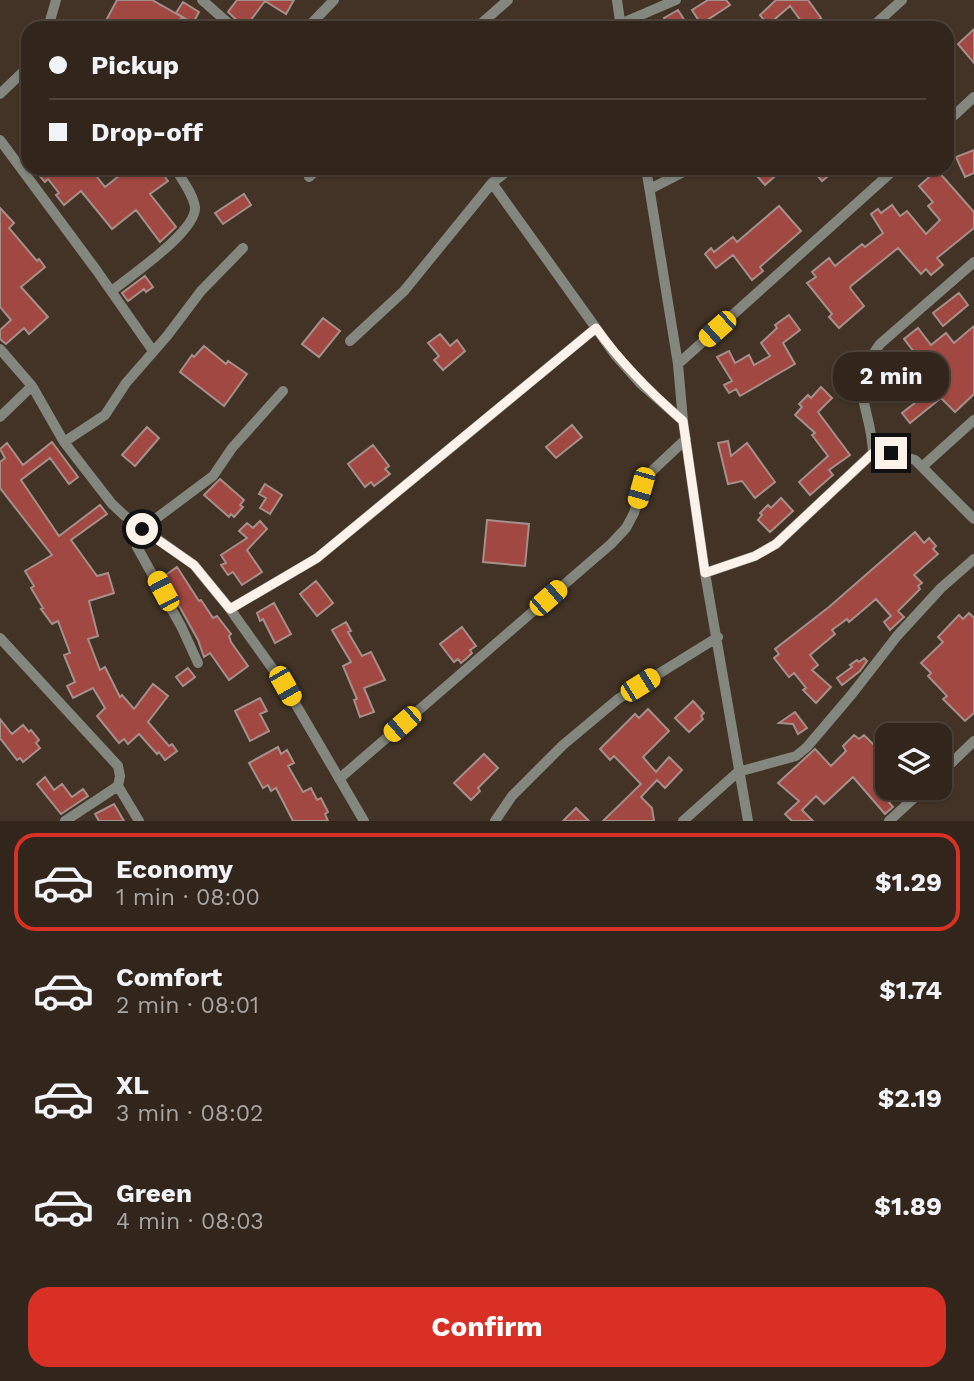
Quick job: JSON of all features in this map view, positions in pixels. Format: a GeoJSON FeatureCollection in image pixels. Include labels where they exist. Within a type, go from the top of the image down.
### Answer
{"type":"FeatureCollection","features":[{"type":"Feature","properties":{"kind":"street"},"geometry":{"type":"LineString","coordinates":[[50,21],[56,0]]}},
{"type":"Feature","properties":{"kind":"street"},"geometry":{"type":"LineString","coordinates":[[202,0],[226,21]]}},
{"type":"Feature","properties":{"kind":"street"},"geometry":{"type":"LineString","coordinates":[[314,21],[334,0]]}},
{"type":"Feature","properties":{"kind":"street"},"geometry":{"type":"LineString","coordinates":[[484,21],[508,0]]}},
{"type":"Feature","properties":{"kind":"street"},"geometry":{"type":"LineString","coordinates":[[617,0],[620,21]]}},
{"type":"Feature","properties":{"kind":"street"},"geometry":{"type":"LineString","coordinates":[[632,21],[676,0]]}},
{"type":"Feature","properties":{"kind":"street"},"geometry":{"type":"LineString","coordinates":[[879,21],[902,0]]}},
{"type":"Feature","properties":{"kind":"street"},"geometry":{"type":"LineString","coordinates":[[0,94],[21,74]]}},
{"type":"Feature","properties":{"kind":"street"},"geometry":{"type":"LineString","coordinates":[[954,116],[974,97]]}},
{"type":"Feature","properties":{"kind":"street"},"geometry":{"type":"LineString","coordinates":[[0,140],[21,169]]}},
{"type":"Feature","properties":{"kind":"street"},"geometry":{"type":"LineString","coordinates":[[26,175],[153,351]]}},
{"type":"Feature","properties":{"kind":"street"},"geometry":{"type":"LineString","coordinates":[[111,291],[184,233],[194,220],[195,208],[179,175]]}},
{"type":"Feature","properties":{"kind":"street"},"geometry":{"type":"LineString","coordinates":[[350,341],[404,291],[492,183],[502,175]]}},
{"type":"Feature","properties":{"kind":"street"},"geometry":{"type":"LineString","coordinates":[[647,175],[678,364],[683,421],[705,573],[748,821]]}},
{"type":"Feature","properties":{"kind":"street"},"geometry":{"type":"LineString","coordinates":[[650,189],[677,175]]}},
{"type":"Feature","properties":{"kind":"street"},"geometry":{"type":"LineString","coordinates":[[678,364],[885,175]]}},
{"type":"Feature","properties":{"kind":"street"},"geometry":{"type":"LineString","coordinates":[[492,183],[616,356],[640,383],[683,421]]}},
{"type":"Feature","properties":{"kind":"street"},"geometry":{"type":"LineString","coordinates":[[64,442],[105,415],[126,383],[201,291],[243,248]]}},
{"type":"Feature","properties":{"kind":"street"},"geometry":{"type":"LineString","coordinates":[[873,453],[872,430],[861,390],[862,376],[870,359],[880,344],[972,268]]}},
{"type":"Feature","properties":{"kind":"street"},"geometry":{"type":"LineString","coordinates":[[230,609],[317,558],[596,328]]}},
{"type":"Feature","properties":{"kind":"street"},"geometry":{"type":"LineString","coordinates":[[0,349],[32,386],[64,442],[112,503],[142,529],[194,565],[230,609],[285,686],[364,821]]}},
{"type":"Feature","properties":{"kind":"street"},"geometry":{"type":"LineString","coordinates":[[0,417],[32,386]]}},
{"type":"Feature","properties":{"kind":"street"},"geometry":{"type":"LineString","coordinates":[[198,663],[176,615],[137,547],[136,537],[142,529],[213,476],[245,432],[283,391]]}},
{"type":"Feature","properties":{"kind":"street"},"geometry":{"type":"LineString","coordinates":[[923,466],[974,420]]}},
{"type":"Feature","properties":{"kind":"street"},"geometry":{"type":"LineString","coordinates":[[339,779],[611,544],[626,528],[634,513],[641,488],[653,470],[687,439]]}},
{"type":"Feature","properties":{"kind":"street"},"geometry":{"type":"LineString","coordinates":[[705,573],[755,556],[776,544],[873,453],[891,453],[907,457],[923,466],[974,519]]}},
{"type":"Feature","properties":{"kind":"street"},"geometry":{"type":"LineString","coordinates":[[683,821],[738,772],[796,756],[807,747],[897,636],[941,588],[974,559]]}},
{"type":"Feature","properties":{"kind":"street"},"geometry":{"type":"LineString","coordinates":[[498,820],[512,796],[618,699],[718,637]]}},
{"type":"Feature","properties":{"kind":"street"},"geometry":{"type":"LineString","coordinates":[[0,638],[118,766],[121,776],[118,786],[65,821]]}},
{"type":"Feature","properties":{"kind":"street"},"geometry":{"type":"LineString","coordinates":[[952,762],[974,741]]}},
{"type":"Feature","properties":{"kind":"street"},"geometry":{"type":"LineString","coordinates":[[118,786],[139,821]]}},
{"type":"Feature","properties":{"kind":"street"},"geometry":{"type":"LineString","coordinates":[[889,821],[912,800]]}},
{"type":"Feature","properties":{"kind":"building"},"geometry":{"type":"Polygon","coordinates":[[[117,0],[152,0],[182,17],[180,21],[106,21],[117,0]]]}},
{"type":"Feature","properties":{"kind":"building"},"geometry":{"type":"Polygon","coordinates":[[[237,0],[294,0],[286,14],[265,1],[250,21],[238,21],[228,12],[237,0]]]}},
{"type":"Feature","properties":{"kind":"building"},"geometry":{"type":"Polygon","coordinates":[[[708,0],[726,0],[730,5],[706,21],[699,21],[692,10],[708,0]]]}},
{"type":"Feature","properties":{"kind":"building"},"geometry":{"type":"Polygon","coordinates":[[[776,0],[808,0],[821,18],[816,21],[801,21],[790,6],[773,21],[765,21],[760,15],[776,0]]]}},
{"type":"Feature","properties":{"kind":"building"},"geometry":{"type":"Polygon","coordinates":[[[183,2],[199,12],[194,21],[176,13],[183,2]]]}},
{"type":"Feature","properties":{"kind":"building"},"geometry":{"type":"Polygon","coordinates":[[[678,10],[685,21],[666,21],[664,18],[678,10]]]}},
{"type":"Feature","properties":{"kind":"building"},"geometry":{"type":"Polygon","coordinates":[[[974,29],[974,63],[958,44],[974,29]]]}},
{"type":"Feature","properties":{"kind":"building"},"geometry":{"type":"Polygon","coordinates":[[[974,150],[974,173],[965,177],[956,157],[974,150]]]}},
{"type":"Feature","properties":{"kind":"building"},"geometry":{"type":"Polygon","coordinates":[[[39,175],[96,175],[105,187],[120,175],[163,175],[168,181],[150,194],[176,227],[160,242],[136,210],[112,229],[81,191],[64,205],[48,179],[45,182],[39,175]]]}},
{"type":"Feature","properties":{"kind":"building"},"geometry":{"type":"Polygon","coordinates":[[[756,175],[776,175],[765,185],[756,175]]]}},
{"type":"Feature","properties":{"kind":"building"},"geometry":{"type":"Polygon","coordinates":[[[817,175],[829,175],[822,181],[817,175]]]}},
{"type":"Feature","properties":{"kind":"building"},"geometry":{"type":"Polygon","coordinates":[[[931,175],[941,175],[974,212],[974,228],[937,258],[943,265],[931,275],[926,269],[921,274],[898,248],[851,286],[864,306],[839,328],[829,317],[832,314],[807,283],[816,277],[812,272],[829,258],[835,266],[862,244],[865,247],[883,233],[871,214],[878,209],[881,213],[892,205],[900,216],[907,211],[926,234],[940,220],[928,206],[933,202],[919,186],[931,175]]]}},
{"type":"Feature","properties":{"kind":"building"},"geometry":{"type":"Polygon","coordinates":[[[244,194],[251,205],[223,224],[215,213],[244,194]]]}},
{"type":"Feature","properties":{"kind":"building"},"geometry":{"type":"Polygon","coordinates":[[[779,206],[801,231],[760,267],[763,271],[752,280],[733,255],[716,268],[705,254],[711,248],[714,252],[733,237],[737,242],[779,206]]]}},
{"type":"Feature","properties":{"kind":"building"},"geometry":{"type":"Polygon","coordinates":[[[0,208],[14,223],[9,228],[45,267],[21,287],[48,317],[29,334],[24,328],[6,344],[0,339],[0,330],[11,320],[0,307],[0,208]]]}},
{"type":"Feature","properties":{"kind":"building"},"geometry":{"type":"Polygon","coordinates":[[[145,276],[153,287],[146,292],[144,289],[128,301],[122,293],[145,276]]]}},
{"type":"Feature","properties":{"kind":"building"},"geometry":{"type":"Polygon","coordinates":[[[959,293],[968,305],[943,326],[933,313],[959,293]]]}},
{"type":"Feature","properties":{"kind":"building"},"geometry":{"type":"Polygon","coordinates":[[[789,315],[800,330],[783,343],[795,364],[740,396],[736,389],[729,393],[724,385],[732,381],[717,357],[729,351],[735,363],[749,355],[754,365],[770,356],[761,343],[777,328],[775,325],[789,315]]]}},
{"type":"Feature","properties":{"kind":"building"},"geometry":{"type":"Polygon","coordinates":[[[323,318],[340,331],[319,357],[302,344],[323,318]]]}},
{"type":"Feature","properties":{"kind":"building"},"geometry":{"type":"Polygon","coordinates":[[[974,326],[974,394],[955,412],[941,398],[910,423],[902,413],[934,388],[916,366],[921,361],[904,339],[918,328],[931,345],[946,333],[954,343],[974,326]]]}},
{"type":"Feature","properties":{"kind":"building"},"geometry":{"type":"Polygon","coordinates":[[[440,334],[450,346],[457,340],[465,351],[443,370],[434,360],[439,356],[428,343],[440,334]]]}},
{"type":"Feature","properties":{"kind":"building"},"geometry":{"type":"Polygon","coordinates":[[[204,346],[226,364],[228,361],[247,374],[224,406],[180,372],[192,355],[194,357],[204,346]]]}},
{"type":"Feature","properties":{"kind":"building"},"geometry":{"type":"Polygon","coordinates":[[[821,387],[832,398],[818,412],[850,455],[829,470],[833,475],[810,495],[799,482],[828,456],[812,435],[815,433],[795,415],[802,407],[799,404],[808,395],[811,398],[821,387]]]}},
{"type":"Feature","properties":{"kind":"building"},"geometry":{"type":"Polygon","coordinates":[[[572,425],[582,437],[556,458],[546,447],[572,425]]]}},
{"type":"Feature","properties":{"kind":"building"},"geometry":{"type":"Polygon","coordinates":[[[147,427],[159,438],[135,466],[122,455],[147,427]]]}},
{"type":"Feature","properties":{"kind":"building"},"geometry":{"type":"Polygon","coordinates":[[[728,441],[731,456],[747,443],[775,482],[755,498],[742,481],[728,484],[718,443],[728,441]]]}},
{"type":"Feature","properties":{"kind":"building"},"geometry":{"type":"Polygon","coordinates":[[[52,442],[78,477],[69,484],[50,458],[21,480],[59,536],[100,505],[107,514],[71,540],[97,576],[108,573],[114,593],[89,601],[98,636],[88,639],[100,670],[105,667],[120,697],[122,695],[134,709],[153,684],[168,696],[148,722],[169,746],[172,744],[177,751],[165,760],[139,734],[128,744],[124,739],[119,743],[97,716],[105,708],[93,688],[73,698],[67,686],[75,682],[64,655],[70,653],[58,621],[52,624],[31,588],[34,586],[25,571],[52,555],[0,488],[0,462],[5,458],[0,449],[7,443],[23,465],[52,442]]]}},
{"type":"Feature","properties":{"kind":"building"},"geometry":{"type":"Polygon","coordinates":[[[373,445],[389,466],[385,469],[390,474],[374,486],[371,482],[365,487],[348,464],[373,445]]]}},
{"type":"Feature","properties":{"kind":"building"},"geometry":{"type":"Polygon","coordinates":[[[220,479],[244,500],[240,505],[243,507],[234,517],[231,514],[229,517],[204,495],[220,479]]]}},
{"type":"Feature","properties":{"kind":"building"},"geometry":{"type":"Polygon","coordinates":[[[265,484],[282,495],[270,514],[260,508],[266,498],[259,494],[265,484]]]}},
{"type":"Feature","properties":{"kind":"building"},"geometry":{"type":"Polygon","coordinates":[[[781,498],[793,511],[770,532],[758,520],[762,515],[760,513],[768,505],[771,508],[781,498]]]}},
{"type":"Feature","properties":{"kind":"building"},"geometry":{"type":"Polygon","coordinates":[[[487,520],[529,524],[525,566],[483,562],[487,520]]]}},
{"type":"Feature","properties":{"kind":"building"},"geometry":{"type":"Polygon","coordinates":[[[260,521],[267,529],[247,550],[262,572],[242,585],[233,572],[228,575],[221,565],[226,563],[221,555],[247,538],[239,531],[247,523],[253,528],[260,521]]]}},
{"type":"Feature","properties":{"kind":"building"},"geometry":{"type":"Polygon","coordinates":[[[915,532],[924,543],[929,538],[936,546],[933,549],[938,554],[914,575],[922,583],[918,586],[920,589],[898,611],[904,617],[890,630],[884,622],[891,616],[876,599],[849,622],[847,619],[832,630],[835,634],[810,655],[818,665],[812,670],[831,687],[816,703],[803,690],[806,688],[794,673],[789,677],[774,658],[779,654],[775,649],[829,607],[915,532]]]}},
{"type":"Feature","properties":{"kind":"building"},"geometry":{"type":"Polygon","coordinates":[[[177,567],[199,601],[201,600],[213,618],[217,616],[231,634],[231,642],[248,666],[229,680],[210,653],[204,657],[198,640],[163,577],[177,567]]]}},
{"type":"Feature","properties":{"kind":"building"},"geometry":{"type":"Polygon","coordinates":[[[316,581],[333,603],[317,616],[300,594],[316,581]]]}},
{"type":"Feature","properties":{"kind":"building"},"geometry":{"type":"Polygon","coordinates":[[[274,603],[291,634],[275,643],[257,613],[274,603]]]}},
{"type":"Feature","properties":{"kind":"building"},"geometry":{"type":"Polygon","coordinates":[[[969,613],[974,618],[974,713],[965,721],[943,699],[947,696],[928,676],[931,673],[921,663],[943,642],[938,637],[959,615],[963,619],[969,613]]]}},
{"type":"Feature","properties":{"kind":"building"},"geometry":{"type":"Polygon","coordinates":[[[346,622],[351,631],[348,632],[362,656],[371,652],[385,680],[364,688],[374,712],[360,717],[354,700],[357,699],[343,666],[351,662],[332,630],[346,622]]]}},
{"type":"Feature","properties":{"kind":"building"},"geometry":{"type":"Polygon","coordinates":[[[462,627],[476,646],[461,663],[458,659],[454,662],[440,644],[462,627]]]}},
{"type":"Feature","properties":{"kind":"building"},"geometry":{"type":"Polygon","coordinates":[[[864,658],[867,661],[860,671],[842,685],[837,678],[852,667],[850,665],[864,658]]]}},
{"type":"Feature","properties":{"kind":"building"},"geometry":{"type":"Polygon","coordinates":[[[188,668],[195,677],[183,686],[176,677],[188,668]]]}},
{"type":"Feature","properties":{"kind":"building"},"geometry":{"type":"Polygon","coordinates":[[[260,698],[267,711],[260,714],[269,731],[250,741],[235,711],[260,698]]]}},
{"type":"Feature","properties":{"kind":"building"},"geometry":{"type":"Polygon","coordinates":[[[693,701],[704,713],[701,716],[703,719],[689,732],[675,718],[693,701]]]}},
{"type":"Feature","properties":{"kind":"building"},"geometry":{"type":"Polygon","coordinates":[[[648,709],[669,731],[643,757],[656,772],[669,757],[682,770],[665,788],[657,780],[641,797],[652,808],[654,821],[603,821],[641,784],[614,756],[610,760],[600,749],[635,714],[639,718],[648,709]]]}},
{"type":"Feature","properties":{"kind":"building"},"geometry":{"type":"Polygon","coordinates":[[[795,712],[807,728],[798,734],[793,724],[779,723],[795,712]]]}},
{"type":"Feature","properties":{"kind":"building"},"geometry":{"type":"Polygon","coordinates":[[[0,719],[12,734],[23,725],[29,732],[31,730],[39,740],[36,743],[40,748],[23,762],[20,758],[17,760],[0,738],[0,719]]]}},
{"type":"Feature","properties":{"kind":"building"},"geometry":{"type":"Polygon","coordinates":[[[854,735],[859,739],[864,735],[875,746],[875,800],[887,800],[893,807],[885,814],[853,777],[824,804],[816,796],[802,810],[813,821],[792,821],[785,814],[799,801],[778,783],[815,749],[831,766],[846,751],[843,746],[854,735]]]}},
{"type":"Feature","properties":{"kind":"building"},"geometry":{"type":"Polygon","coordinates":[[[278,747],[281,754],[287,750],[294,763],[288,766],[303,792],[311,788],[317,800],[321,798],[328,812],[325,814],[328,821],[293,821],[276,788],[271,791],[268,785],[263,788],[249,763],[278,747]]]}},
{"type":"Feature","properties":{"kind":"building"},"geometry":{"type":"Polygon","coordinates":[[[484,754],[498,768],[478,788],[480,791],[471,800],[454,783],[484,754]]]}},
{"type":"Feature","properties":{"kind":"building"},"geometry":{"type":"Polygon","coordinates":[[[45,777],[54,790],[62,784],[72,797],[83,789],[88,796],[61,814],[37,784],[45,777]]]}},
{"type":"Feature","properties":{"kind":"building"},"geometry":{"type":"Polygon","coordinates":[[[114,804],[124,821],[99,821],[95,814],[114,804]]]}},
{"type":"Feature","properties":{"kind":"building"},"geometry":{"type":"Polygon","coordinates":[[[576,808],[589,821],[563,821],[576,808]]]}},
{"type":"Feature","properties":{"kind":"route"},"geometry":{"type":"LineString","coordinates":[[142,529],[194,565],[230,609],[317,558],[596,328],[640,383],[683,421],[705,573],[755,556],[776,544],[873,453],[891,453]]}}]}
